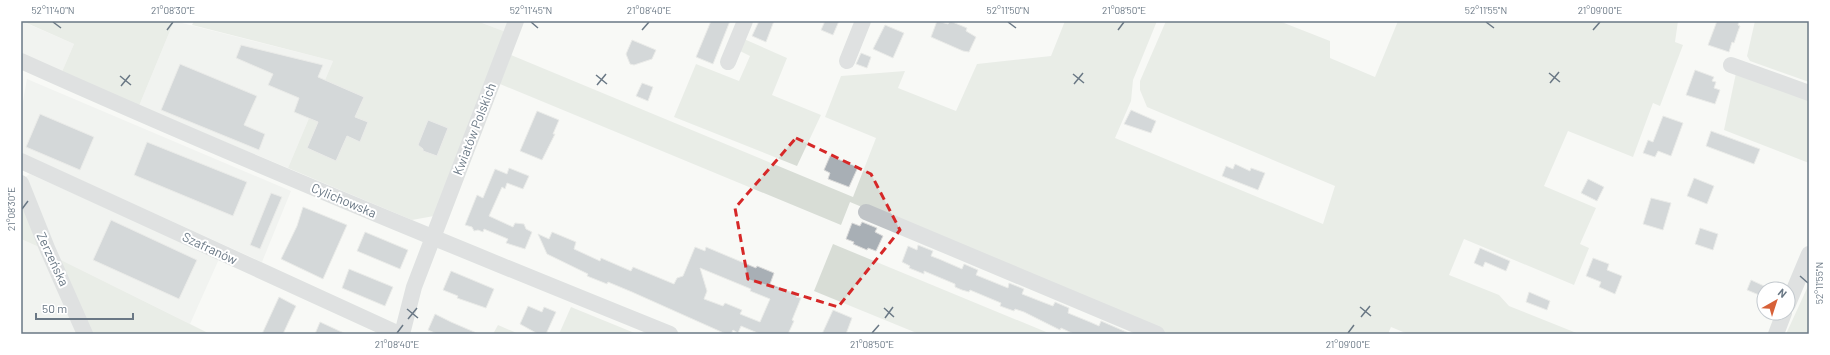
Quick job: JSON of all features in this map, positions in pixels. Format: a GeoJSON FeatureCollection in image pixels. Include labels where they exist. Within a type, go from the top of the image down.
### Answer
{"type":"FeatureCollection","features":[{"type":"Feature","properties":{"kind":"street","name":"Kwiatów Polskich"},"geometry":{"type":"LineString","coordinates":[[402,334],[414,288],[516,21]]}},
{"type":"Feature","properties":{"kind":"street"},"geometry":{"type":"LineString","coordinates":[[728,62],[745,21]]}},
{"type":"Feature","properties":{"kind":"street"},"geometry":{"type":"LineString","coordinates":[[847,61],[863,21]]}},
{"type":"Feature","properties":{"kind":"street","name":"Cylichowska"},"geometry":{"type":"LineString","coordinates":[[21,61],[144,116],[433,238],[670,334]]}},
{"type":"Feature","properties":{"kind":"street"},"geometry":{"type":"LineString","coordinates":[[1730,65],[1809,93]]}},
{"type":"Feature","properties":{"kind":"street","name":"Szafranów"},"geometry":{"type":"LineString","coordinates":[[21,161],[399,334]]}},
{"type":"Feature","properties":{"kind":"street","name":"Zerzeńska"},"geometry":{"type":"LineString","coordinates":[[21,183],[85,334]]}},
{"type":"Feature","properties":{"kind":"street"},"geometry":{"type":"LineString","coordinates":[[866,212],[1157,334]]}},
{"type":"Feature","properties":{"kind":"street"},"geometry":{"type":"LineString","coordinates":[[1796,285],[1809,254]]}},
{"type":"Feature","properties":{"kind":"street"},"geometry":{"type":"LineString","coordinates":[[1776,334],[1781,321]]}},
{"type":"Feature","properties":{"kind":"highlighted area"},"geometry":{"type":"Polygon","coordinates":[[[796,138],[871,174],[900,230],[838,307],[748,279],[735,208],[796,138]]]}},
{"type":"Feature","properties":{"kind":"shaded area"},"geometry":{"type":"Polygon","coordinates":[[[21,21],[74,44],[61,74],[21,56],[21,21]]]}},
{"type":"Feature","properties":{"kind":"shaded area"},"geometry":{"type":"Polygon","coordinates":[[[22,21],[174,21],[139,106],[61,74],[74,44],[22,21]]]}},
{"type":"Feature","properties":{"kind":"shaded area"},"geometry":{"type":"Polygon","coordinates":[[[174,21],[333,61],[288,168],[139,106],[174,21]]]}},
{"type":"Feature","properties":{"kind":"shaded area"},"geometry":{"type":"Polygon","coordinates":[[[194,21],[477,21],[506,32],[434,216],[412,220],[288,168],[333,61],[192,25],[194,21]]]}},
{"type":"Feature","properties":{"kind":"shaded area"},"geometry":{"type":"Polygon","coordinates":[[[477,21],[510,21],[506,32],[477,21]]]}},
{"type":"Feature","properties":{"kind":"shaded area"},"geometry":{"type":"Polygon","coordinates":[[[1065,21],[1157,21],[1133,80],[1131,101],[1115,138],[1323,224],[1335,186],[1147,107],[1140,90],[1140,81],[1166,21],[1279,21],[1330,41],[1330,58],[1375,77],[1398,21],[1678,21],[1675,42],[1683,45],[1660,106],[1653,103],[1633,157],[1568,131],[1544,186],[1596,208],[1580,244],[1589,248],[1574,285],[1464,239],[1449,275],[1499,295],[1509,306],[1579,334],[1408,334],[1391,327],[1388,334],[1166,334],[850,202],[841,225],[500,84],[511,55],[853,197],[876,138],[825,117],[841,76],[905,71],[898,88],[956,111],[977,64],[1051,56],[1065,21]]]}},
{"type":"Feature","properties":{"kind":"shaded area"},"geometry":{"type":"Polygon","coordinates":[[[1755,21],[1809,21],[1809,82],[1750,61],[1747,56],[1755,21]]]}},
{"type":"Feature","properties":{"kind":"shaded area"},"geometry":{"type":"Polygon","coordinates":[[[744,39],[787,58],[772,95],[821,115],[797,166],[674,117],[696,64],[739,81],[750,56],[740,51],[744,39]]]}},
{"type":"Feature","properties":{"kind":"shaded area"},"geometry":{"type":"Polygon","coordinates":[[[1736,73],[1809,98],[1809,163],[1724,130],[1736,73]]]}},
{"type":"Feature","properties":{"kind":"shaded area"},"geometry":{"type":"Polygon","coordinates":[[[27,79],[291,191],[262,262],[21,153],[21,112],[27,79]]]}},
{"type":"Feature","properties":{"kind":"shaded area"},"geometry":{"type":"Polygon","coordinates":[[[30,174],[219,259],[190,324],[55,257],[25,177],[30,174]]]}},
{"type":"Feature","properties":{"kind":"shaded area"},"geometry":{"type":"Polygon","coordinates":[[[21,198],[41,248],[21,239],[21,198]]]}},
{"type":"Feature","properties":{"kind":"shaded area"},"geometry":{"type":"Polygon","coordinates":[[[21,239],[41,248],[77,334],[21,334],[21,239]]]}},
{"type":"Feature","properties":{"kind":"shaded area"},"geometry":{"type":"Polygon","coordinates":[[[833,244],[1051,334],[919,334],[814,291],[833,244]]]}},
{"type":"Feature","properties":{"kind":"shaded area"},"geometry":{"type":"Polygon","coordinates":[[[55,257],[190,324],[210,334],[88,334],[55,257]]]}},
{"type":"Feature","properties":{"kind":"shaded area"},"geometry":{"type":"Polygon","coordinates":[[[1809,284],[1809,334],[1786,334],[1792,321],[1796,321],[1796,312],[1809,284]]]}},
{"type":"Feature","properties":{"kind":"shaded area"},"geometry":{"type":"Polygon","coordinates":[[[571,307],[637,334],[559,334],[571,307]]]}},
{"type":"Feature","properties":{"kind":"shaded area"},"geometry":{"type":"Polygon","coordinates":[[[498,325],[519,334],[493,334],[498,325]]]}},
{"type":"Feature","properties":{"kind":"building"},"geometry":{"type":"Polygon","coordinates":[[[711,21],[730,21],[713,64],[696,57],[711,21]]]}},
{"type":"Feature","properties":{"kind":"building"},"geometry":{"type":"Polygon","coordinates":[[[759,21],[774,21],[766,42],[752,36],[759,21]]]}},
{"type":"Feature","properties":{"kind":"building"},"geometry":{"type":"Polygon","coordinates":[[[825,21],[839,21],[833,35],[821,30],[825,21]]]}},
{"type":"Feature","properties":{"kind":"building"},"geometry":{"type":"Polygon","coordinates":[[[937,21],[948,24],[950,21],[967,28],[966,31],[976,37],[969,52],[963,51],[931,37],[937,21]]]}},
{"type":"Feature","properties":{"kind":"building"},"geometry":{"type":"Polygon","coordinates":[[[1717,21],[1739,21],[1738,25],[1740,26],[1729,52],[1708,45],[1717,21]]]}},
{"type":"Feature","properties":{"kind":"building"},"geometry":{"type":"Polygon","coordinates":[[[885,25],[904,33],[893,58],[873,49],[885,25]]]}},
{"type":"Feature","properties":{"kind":"building"},"geometry":{"type":"Polygon","coordinates":[[[632,40],[656,50],[652,59],[634,65],[630,64],[626,54],[632,40]]]}},
{"type":"Feature","properties":{"kind":"building"},"geometry":{"type":"Polygon","coordinates":[[[241,45],[323,65],[318,77],[364,97],[355,117],[368,122],[360,142],[347,136],[336,161],[307,148],[318,122],[294,112],[299,98],[268,85],[273,74],[236,58],[241,45]]]}},
{"type":"Feature","properties":{"kind":"building"},"geometry":{"type":"Polygon","coordinates":[[[861,53],[871,57],[867,68],[856,64],[861,53]]]}},
{"type":"Feature","properties":{"kind":"building"},"geometry":{"type":"Polygon","coordinates":[[[180,64],[257,96],[244,125],[265,134],[259,150],[161,110],[180,64]]]}},
{"type":"Feature","properties":{"kind":"building"},"geometry":{"type":"Polygon","coordinates":[[[1695,70],[1714,77],[1712,81],[1716,82],[1714,88],[1720,90],[1715,104],[1686,95],[1695,70]]]}},
{"type":"Feature","properties":{"kind":"building"},"geometry":{"type":"Polygon","coordinates":[[[642,83],[653,87],[648,101],[636,96],[642,83]]]}},
{"type":"Feature","properties":{"kind":"building"},"geometry":{"type":"Polygon","coordinates":[[[1131,110],[1156,121],[1151,133],[1124,124],[1131,110]]]}},
{"type":"Feature","properties":{"kind":"building"},"geometry":{"type":"Polygon","coordinates":[[[537,111],[559,120],[553,134],[555,134],[542,160],[520,151],[537,111]]]}},
{"type":"Feature","properties":{"kind":"building"},"geometry":{"type":"Polygon","coordinates":[[[40,114],[94,137],[80,170],[26,147],[40,114]]]}},
{"type":"Feature","properties":{"kind":"building"},"geometry":{"type":"Polygon","coordinates":[[[1663,116],[1683,123],[1671,156],[1658,151],[1655,157],[1643,153],[1648,140],[1653,142],[1663,116]]]}},
{"type":"Feature","properties":{"kind":"building"},"geometry":{"type":"Polygon","coordinates":[[[428,120],[448,128],[437,156],[423,151],[423,149],[418,145],[428,120]]]}},
{"type":"Feature","properties":{"kind":"building"},"geometry":{"type":"Polygon","coordinates":[[[1711,131],[1760,149],[1754,164],[1706,146],[1711,131]]]}},
{"type":"Feature","properties":{"kind":"building"},"geometry":{"type":"Polygon","coordinates":[[[147,142],[247,182],[233,216],[134,175],[147,142]]]}},
{"type":"Feature","properties":{"kind":"building"},"geometry":{"type":"Polygon","coordinates":[[[830,156],[858,167],[849,187],[828,179],[830,173],[824,170],[830,156]]]}},
{"type":"Feature","properties":{"kind":"building"},"geometry":{"type":"Polygon","coordinates":[[[1235,164],[1250,171],[1251,168],[1265,173],[1258,190],[1222,176],[1226,166],[1233,169],[1235,164]]]}},
{"type":"Feature","properties":{"kind":"building"},"geometry":{"type":"Polygon","coordinates":[[[509,168],[529,176],[523,189],[507,183],[505,189],[502,187],[489,216],[513,227],[515,223],[524,224],[526,229],[532,232],[525,249],[506,243],[508,239],[484,229],[483,232],[478,230],[474,231],[472,227],[465,225],[477,195],[483,198],[495,169],[507,174],[509,168]]]}},
{"type":"Feature","properties":{"kind":"building"},"geometry":{"type":"Polygon","coordinates":[[[1694,178],[1714,186],[1707,204],[1687,196],[1694,178]]]}},
{"type":"Feature","properties":{"kind":"building"},"geometry":{"type":"Polygon","coordinates":[[[1588,179],[1604,187],[1597,201],[1581,193],[1588,179]]]}},
{"type":"Feature","properties":{"kind":"building"},"geometry":{"type":"Polygon","coordinates":[[[271,193],[282,197],[260,249],[250,245],[271,193]]]}},
{"type":"Feature","properties":{"kind":"building"},"geometry":{"type":"Polygon","coordinates":[[[1651,198],[1671,203],[1663,230],[1643,224],[1651,198]]]}},
{"type":"Feature","properties":{"kind":"building"},"geometry":{"type":"Polygon","coordinates":[[[303,207],[347,225],[323,279],[281,259],[297,226],[303,207]]]}},
{"type":"Feature","properties":{"kind":"building"},"geometry":{"type":"Polygon","coordinates":[[[111,220],[197,260],[179,299],[93,260],[111,220]]]}},
{"type":"Feature","properties":{"kind":"building"},"geometry":{"type":"Polygon","coordinates":[[[862,222],[877,228],[875,232],[883,236],[876,251],[868,248],[867,250],[846,239],[852,223],[860,226],[862,222]]]}},
{"type":"Feature","properties":{"kind":"building"},"geometry":{"type":"Polygon","coordinates":[[[1700,228],[1718,234],[1713,250],[1695,244],[1700,228]]]}},
{"type":"Feature","properties":{"kind":"building"},"geometry":{"type":"Polygon","coordinates":[[[365,232],[408,250],[400,269],[357,251],[365,232]]]}},
{"type":"Feature","properties":{"kind":"building"},"geometry":{"type":"Polygon","coordinates":[[[552,232],[576,242],[574,249],[600,261],[601,258],[631,271],[633,267],[674,284],[677,278],[683,276],[695,247],[705,251],[706,247],[756,268],[757,266],[774,273],[770,284],[801,298],[792,320],[794,321],[788,334],[760,334],[741,326],[738,333],[733,330],[731,334],[726,334],[632,292],[608,282],[607,284],[587,276],[588,274],[547,254],[538,234],[549,239],[552,232]],[[700,268],[707,291],[704,299],[723,306],[725,303],[742,310],[740,314],[760,322],[770,299],[750,291],[751,289],[700,268]]]}},
{"type":"Feature","properties":{"kind":"building"},"geometry":{"type":"Polygon","coordinates":[[[918,245],[933,251],[931,256],[962,269],[964,264],[978,270],[976,275],[1008,288],[1009,283],[1024,289],[1022,294],[1053,306],[1055,302],[1069,308],[1068,313],[1099,326],[1101,321],[1131,334],[1074,334],[1061,328],[1060,330],[1024,312],[1015,309],[1014,311],[1000,306],[1001,303],[970,290],[969,292],[962,290],[955,287],[955,284],[924,271],[924,274],[909,268],[910,266],[902,262],[908,246],[917,250],[918,245]]]}},
{"type":"Feature","properties":{"kind":"building"},"geometry":{"type":"Polygon","coordinates":[[[1480,248],[1510,261],[1506,271],[1485,262],[1483,267],[1474,263],[1480,248]]]}},
{"type":"Feature","properties":{"kind":"building"},"geometry":{"type":"Polygon","coordinates":[[[1593,258],[1609,264],[1607,270],[1622,276],[1615,294],[1599,287],[1601,282],[1586,276],[1593,258]]]}},
{"type":"Feature","properties":{"kind":"building"},"geometry":{"type":"Polygon","coordinates":[[[349,269],[393,287],[385,306],[342,288],[349,269]]]}},
{"type":"Feature","properties":{"kind":"building"},"geometry":{"type":"Polygon","coordinates":[[[451,271],[494,289],[486,308],[457,298],[458,296],[443,290],[451,271]]]}},
{"type":"Feature","properties":{"kind":"building"},"geometry":{"type":"Polygon","coordinates":[[[1751,280],[1756,282],[1756,294],[1747,290],[1751,280]]]}},
{"type":"Feature","properties":{"kind":"building"},"geometry":{"type":"Polygon","coordinates":[[[1529,292],[1550,301],[1547,310],[1526,302],[1529,292]]]}},
{"type":"Feature","properties":{"kind":"building"},"geometry":{"type":"Polygon","coordinates":[[[279,297],[296,306],[283,334],[262,334],[279,297]]]}},
{"type":"Feature","properties":{"kind":"building"},"geometry":{"type":"Polygon","coordinates":[[[528,306],[542,312],[544,307],[556,312],[546,334],[538,334],[520,324],[528,306]]]}},
{"type":"Feature","properties":{"kind":"building"},"geometry":{"type":"Polygon","coordinates":[[[833,310],[852,318],[846,334],[822,334],[833,310]]]}},
{"type":"Feature","properties":{"kind":"building"},"geometry":{"type":"Polygon","coordinates":[[[435,314],[479,334],[437,334],[428,330],[435,314]]]}},
{"type":"Feature","properties":{"kind":"building"},"geometry":{"type":"Polygon","coordinates":[[[320,322],[346,334],[315,334],[320,322]]]}}]}
